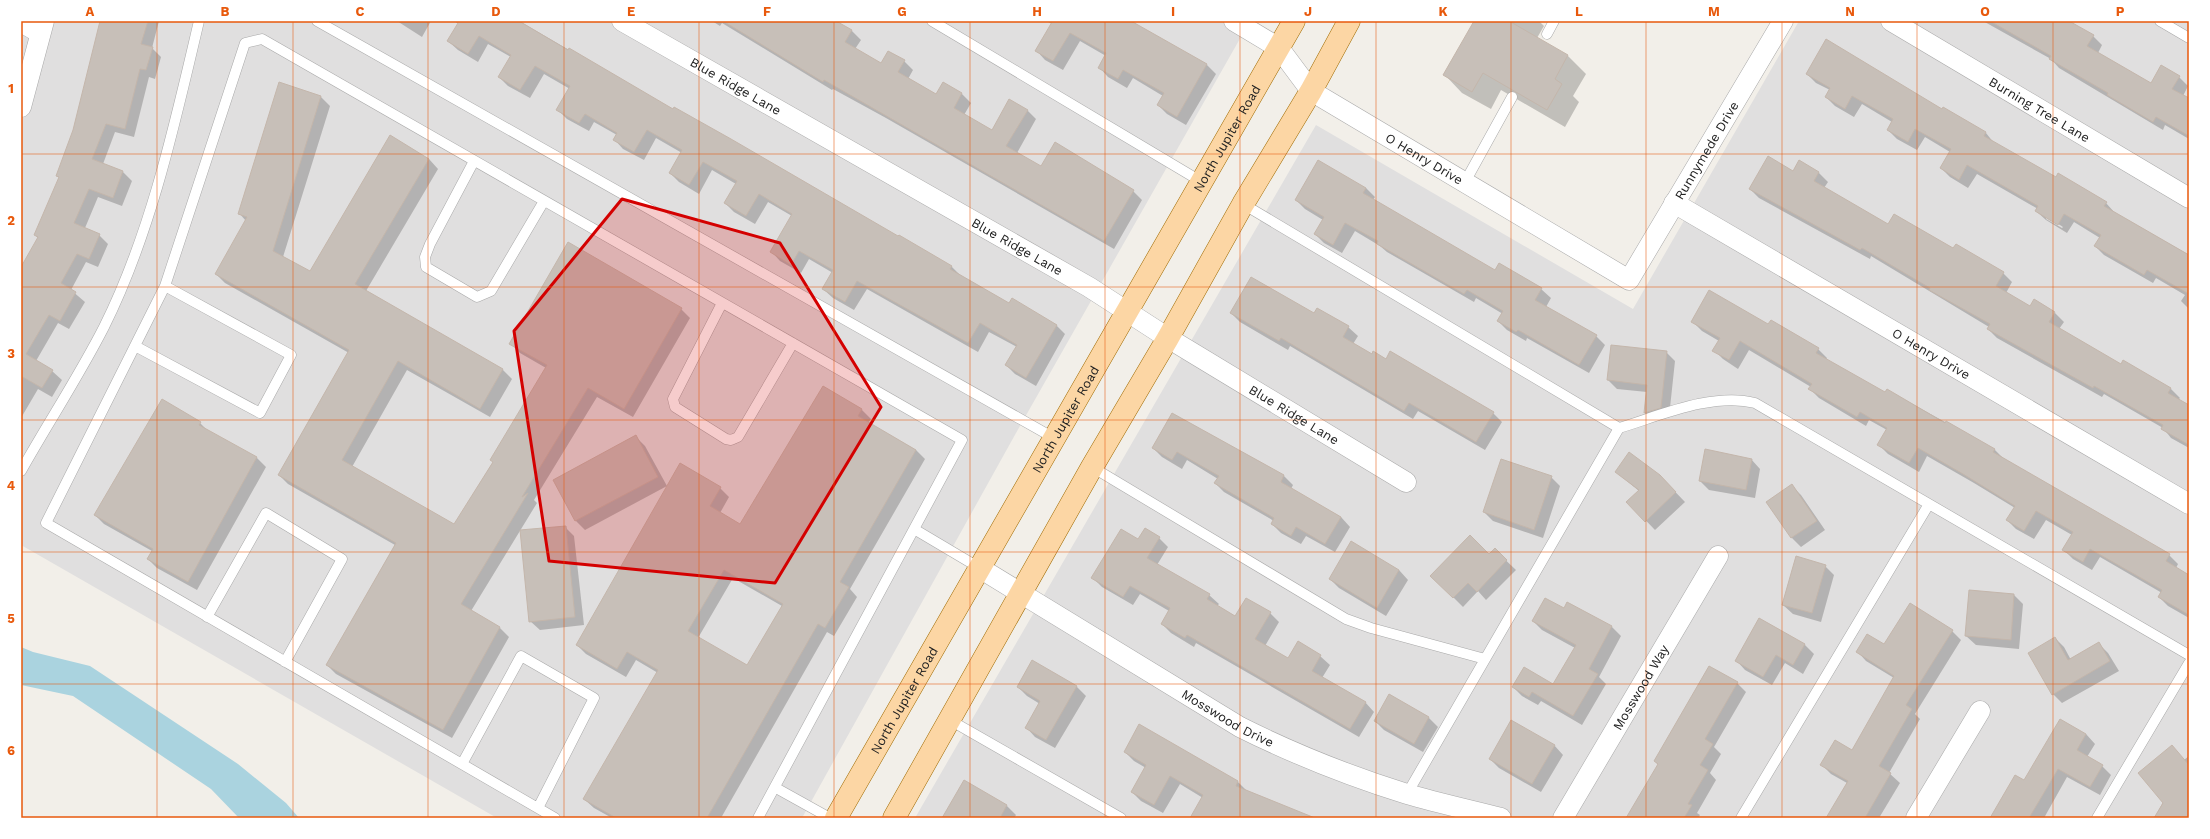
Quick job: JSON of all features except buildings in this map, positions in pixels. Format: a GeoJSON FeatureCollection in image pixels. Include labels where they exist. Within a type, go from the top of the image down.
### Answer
{"type":"FeatureCollection","features":[{"type":"Feature","properties":{"kind":"main road","name":"North Jupiter Road"},"geometry":{"type":"LineString","coordinates":[[836,818],[978,567],[1128,312],[1294,21]]}},
{"type":"Feature","properties":{"kind":"main road"},"geometry":{"type":"LineString","coordinates":[[894,818],[1020,592],[1168,338],[1242,204],[1311,91],[1349,21]]}},
{"type":"Feature","properties":{"kind":"street","name":"Blue Ridge Lane"},"geometry":{"type":"LineString","coordinates":[[622,21],[1090,287],[1168,338],[1406,482]]}},
{"type":"Feature","properties":{"kind":"street","name":"O Henry Drive"},"geometry":{"type":"LineString","coordinates":[[1234,21],[1279,48],[1311,91],[1629,280]]}},
{"type":"Feature","properties":{"kind":"street","name":"Runnymede Drive"},"geometry":{"type":"LineString","coordinates":[[1629,280],[1783,21]]}},
{"type":"Feature","properties":{"kind":"street","name":"Burning Tree Lane"},"geometry":{"type":"LineString","coordinates":[[1891,21],[2189,198]]}},
{"type":"Feature","properties":{"kind":"street"},"geometry":{"type":"LineString","coordinates":[[21,22],[42,27],[21,107]]}},
{"type":"Feature","properties":{"kind":"street","name":"O Henry Drive"},"geometry":{"type":"LineString","coordinates":[[1674,203],[2189,504]]}},
{"type":"Feature","properties":{"kind":"street","name":"Mosswood Way"},"geometry":{"type":"LineString","coordinates":[[1563,818],[1718,556]]}},
{"type":"Feature","properties":{"kind":"street","name":"Mosswood Drive"},"geometry":{"type":"LineString","coordinates":[[978,567],[1240,727],[1318,763],[1407,794],[1501,818]]}},
{"type":"Feature","properties":{"kind":"street"},"geometry":{"type":"LineString","coordinates":[[1916,818],[1980,710]]}},
{"type":"Feature","properties":{"kind":"lane"},"geometry":{"type":"LineString","coordinates":[[21,471],[104,326],[140,240],[172,133],[199,21]]}},
{"type":"Feature","properties":{"kind":"lane"},"geometry":{"type":"LineString","coordinates":[[317,21],[1054,438]]}},
{"type":"Feature","properties":{"kind":"lane"},"geometry":{"type":"LineString","coordinates":[[932,21],[1202,182]]}},
{"type":"Feature","properties":{"kind":"lane"},"geometry":{"type":"LineString","coordinates":[[1548,34],[1554,21]]}},
{"type":"Feature","properties":{"kind":"lane"},"geometry":{"type":"LineString","coordinates":[[2160,21],[2189,38]]}},
{"type":"Feature","properties":{"kind":"lane"},"geometry":{"type":"LineString","coordinates":[[555,818],[46,524],[165,286],[245,43],[262,39],[962,440],[776,788],[758,818]]}},
{"type":"Feature","properties":{"kind":"lane"},"geometry":{"type":"LineString","coordinates":[[1465,182],[1512,96]]}},
{"type":"Feature","properties":{"kind":"lane"},"geometry":{"type":"LineString","coordinates":[[474,161],[430,244],[425,257],[426,267],[477,297],[491,291],[544,201]]}},
{"type":"Feature","properties":{"kind":"lane"},"geometry":{"type":"LineString","coordinates":[[1242,204],[1619,428]]}},
{"type":"Feature","properties":{"kind":"lane"},"geometry":{"type":"LineString","coordinates":[[135,346],[260,414],[291,355],[165,286]]}},
{"type":"Feature","properties":{"kind":"lane"},"geometry":{"type":"LineString","coordinates":[[722,303],[673,400],[675,408],[726,439],[731,440],[738,437],[793,343]]}},
{"type":"Feature","properties":{"kind":"lane"},"geometry":{"type":"LineString","coordinates":[[1407,794],[1619,428],[1720,400],[1744,400],[1755,403],[2189,655]]}},
{"type":"Feature","properties":{"kind":"lane"},"geometry":{"type":"LineString","coordinates":[[1092,467],[1346,619],[1371,628],[1485,659]]}},
{"type":"Feature","properties":{"kind":"lane"},"geometry":{"type":"LineString","coordinates":[[1741,818],[1929,504]]}},
{"type":"Feature","properties":{"kind":"lane"},"geometry":{"type":"LineString","coordinates":[[207,617],[266,513],[342,559],[285,662]]}},
{"type":"Feature","properties":{"kind":"lane"},"geometry":{"type":"LineString","coordinates":[[914,529],[978,567]]}},
{"type":"Feature","properties":{"kind":"lane"},"geometry":{"type":"LineString","coordinates":[[462,764],[522,656],[588,694],[594,698],[538,808]]}},
{"type":"Feature","properties":{"kind":"lane"},"geometry":{"type":"LineString","coordinates":[[2097,818],[2189,663]]}},
{"type":"Feature","properties":{"kind":"lane"},"geometry":{"type":"LineString","coordinates":[[948,719],[1122,818]]}},
{"type":"Feature","properties":{"kind":"lane"},"geometry":{"type":"LineString","coordinates":[[776,788],[830,818]]}},
{"type":"Feature","properties":{"kind":"highlighted area"},"geometry":{"type":"Polygon","coordinates":[[[622,199],[780,243],[881,407],[775,583],[549,561],[514,331],[622,199]]]}},
{"type":"Feature","properties":{"kind":"shaded area"},"geometry":{"type":"Polygon","coordinates":[[[21,21],[1250,21],[1016,433],[802,818],[497,818],[21,545],[21,21]]]}},
{"type":"Feature","properties":{"kind":"shaded area"},"geometry":{"type":"Polygon","coordinates":[[[1799,21],[2189,21],[2189,818],[915,818],[1316,125],[1633,309],[1799,21]]]}},
{"type":"Feature","properties":{"kind":"water"},"geometry":{"type":"Polygon","coordinates":[[[21,647],[33,652],[90,666],[238,764],[286,803],[299,818],[239,818],[211,789],[73,696],[21,685],[21,647]]]}}]}
